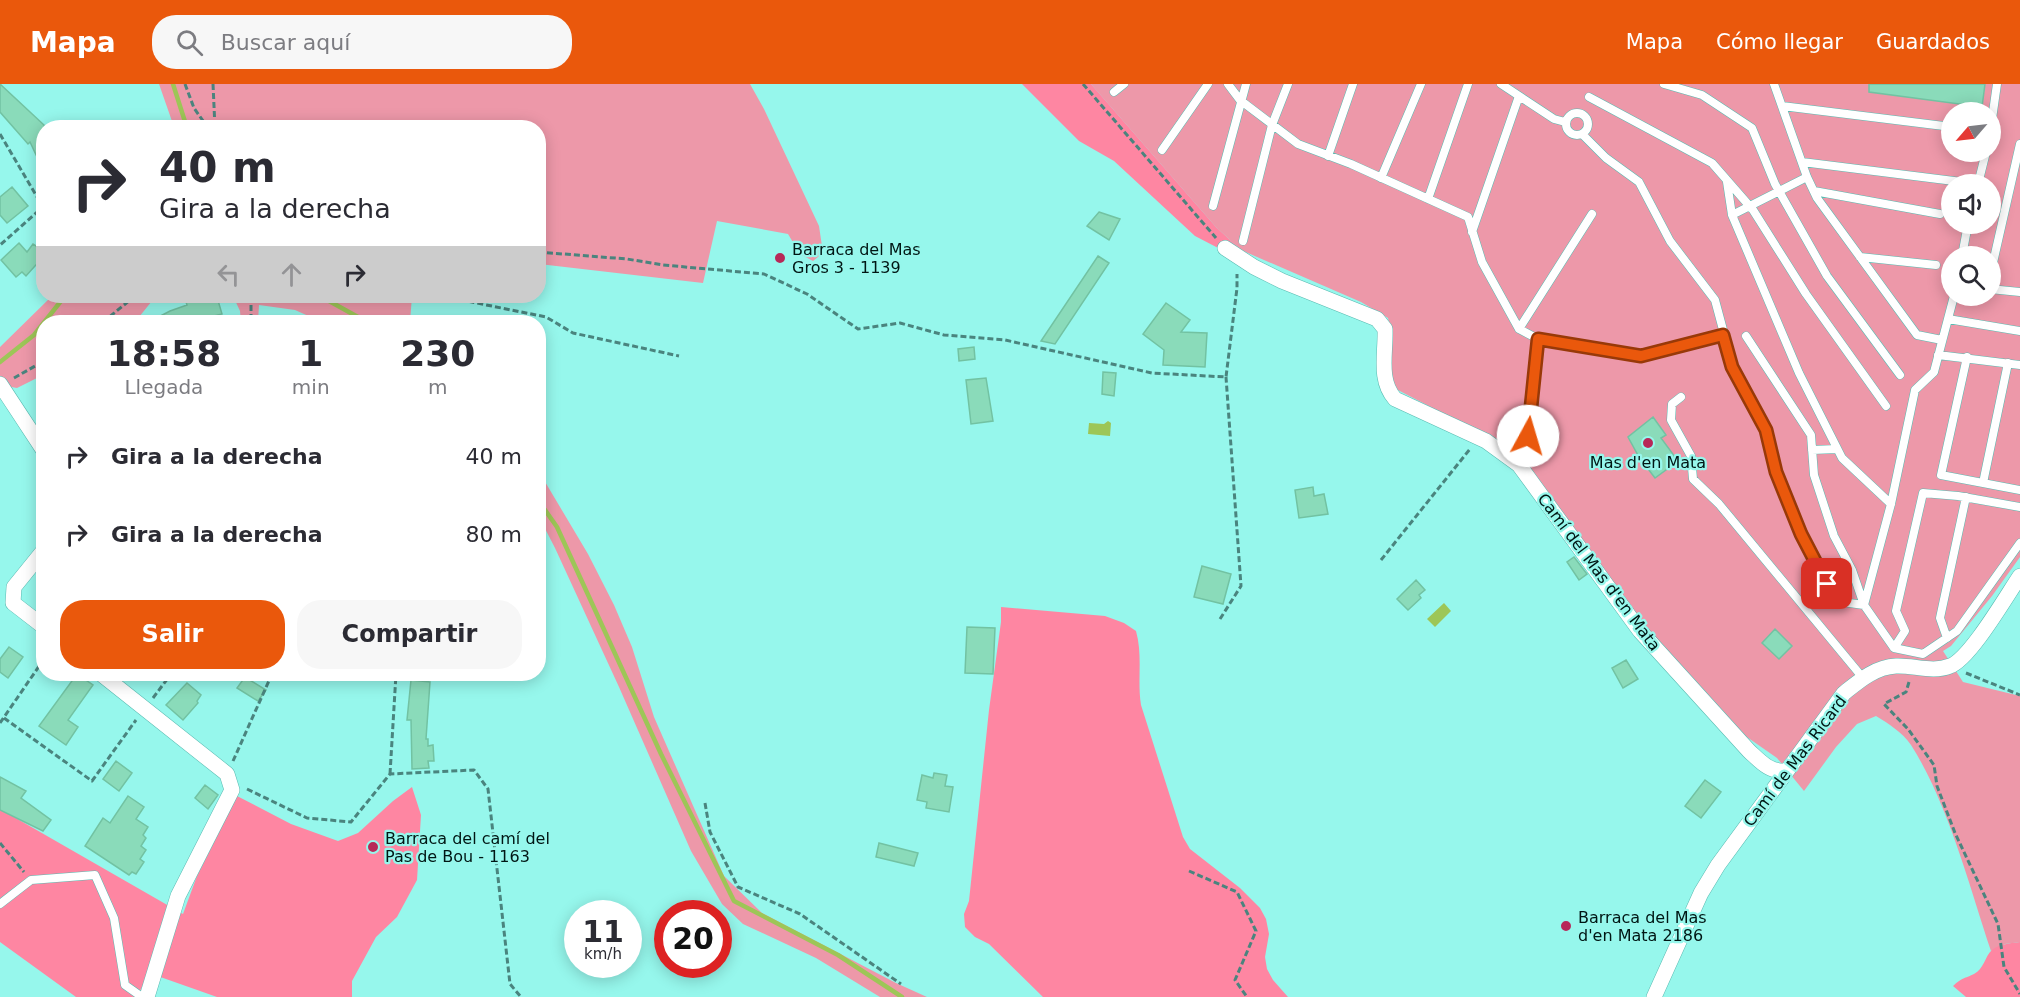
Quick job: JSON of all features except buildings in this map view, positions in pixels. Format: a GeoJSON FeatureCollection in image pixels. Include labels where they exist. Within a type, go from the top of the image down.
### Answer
{"type":"FeatureCollection","features":[{"type":"Feature","properties":{"kind":"street","name":"Camí del Mas d'en Mata"},"geometry":{"type":"LineString","coordinates":[[1235,248],[1282,281],[1377,319],[1385,329],[1383,373],[1387,391],[1395,399],[1479,438],[1503,452],[1519,465],[1640,631],[1749,751],[1764,765],[1776,772],[1786,771]]}},
{"type":"Feature","properties":{"kind":"street"},"geometry":{"type":"LineString","coordinates":[[0,385],[36,439]]}},
{"type":"Feature","properties":{"kind":"street"},"geometry":{"type":"LineString","coordinates":[[36,560],[14,587],[13,603],[36,621]]}},
{"type":"Feature","properties":{"kind":"street"},"geometry":{"type":"LineString","coordinates":[[1951,666],[1967,654],[2020,576]]}},
{"type":"Feature","properties":{"kind":"street","name":"Camí de Mas Ricard"},"geometry":{"type":"LineString","coordinates":[[1654,997],[1701,893],[1718,865],[1844,693],[1863,678],[1882,668],[1896,666],[1928,669],[1951,666]]}},
{"type":"Feature","properties":{"kind":"street"},"geometry":{"type":"LineString","coordinates":[[110,681],[230,781],[178,896],[147,997]]}},
{"type":"Feature","properties":{"kind":"lane"},"geometry":{"type":"LineString","coordinates":[[1114,92],[1124,84]]}},
{"type":"Feature","properties":{"kind":"lane"},"geometry":{"type":"LineString","coordinates":[[1162,150],[1208,84]]}},
{"type":"Feature","properties":{"kind":"lane"},"geometry":{"type":"LineString","coordinates":[[1228,84],[1240,100],[1298,144],[1468,216],[1482,262],[1519,329],[1538,339],[1641,356],[1723,335]]}},
{"type":"Feature","properties":{"kind":"lane"},"geometry":{"type":"LineString","coordinates":[[1213,206],[1246,84]]}},
{"type":"Feature","properties":{"kind":"lane"},"geometry":{"type":"LineString","coordinates":[[1235,248],[1272,125],[1288,84]]}},
{"type":"Feature","properties":{"kind":"lane"},"geometry":{"type":"LineString","coordinates":[[1329,156],[1353,84]]}},
{"type":"Feature","properties":{"kind":"lane"},"geometry":{"type":"LineString","coordinates":[[1381,178],[1421,84]]}},
{"type":"Feature","properties":{"kind":"lane"},"geometry":{"type":"LineString","coordinates":[[1428,199],[1468,84]]}},
{"type":"Feature","properties":{"kind":"lane"},"geometry":{"type":"LineString","coordinates":[[1501,84],[1554,119],[1565,123]]}},
{"type":"Feature","properties":{"kind":"lane"},"geometry":{"type":"LineString","coordinates":[[1664,84],[1702,95],[1752,128],[1779,190],[1827,276],[1900,375]]}},
{"type":"Feature","properties":{"kind":"lane"},"geometry":{"type":"LineString","coordinates":[[1774,84],[1814,191],[1917,335],[1942,340]]}},
{"type":"Feature","properties":{"kind":"lane"},"geometry":{"type":"LineString","coordinates":[[1995,102],[1997,84]]}},
{"type":"Feature","properties":{"kind":"lane"},"geometry":{"type":"LineString","coordinates":[[1473,232],[1519,96]]}},
{"type":"Feature","properties":{"kind":"lane"},"geometry":{"type":"LineString","coordinates":[[1589,97],[1712,163],[1749,206],[1806,294],[1886,406]]}},
{"type":"Feature","properties":{"kind":"lane"},"geometry":{"type":"LineString","coordinates":[[1782,106],[1941,126]]}},
{"type":"Feature","properties":{"kind":"lane"},"geometry":{"type":"LineString","coordinates":[[1577,112],[1585,115],[1589,126],[1583,135],[1576,136],[1565,127],[1567,118],[1577,112]]}},
{"type":"Feature","properties":{"kind":"lane"},"geometry":{"type":"LineString","coordinates":[[1583,135],[1606,158],[1639,182],[1670,241],[1715,300],[1732,367],[1766,430],[1776,472],[1801,534],[1835,601],[1864,605]]}},
{"type":"Feature","properties":{"kind":"lane"},"geometry":{"type":"LineString","coordinates":[[1997,246],[2020,144]]}},
{"type":"Feature","properties":{"kind":"lane"},"geometry":{"type":"LineString","coordinates":[[1802,162],[1941,179]]}},
{"type":"Feature","properties":{"kind":"lane"},"geometry":{"type":"LineString","coordinates":[[1732,215],[1807,177]]}},
{"type":"Feature","properties":{"kind":"lane"},"geometry":{"type":"LineString","coordinates":[[1727,180],[1732,215],[1799,373],[1837,449],[1842,458],[1891,504]]}},
{"type":"Feature","properties":{"kind":"lane"},"geometry":{"type":"LineString","coordinates":[[1814,191],[1940,214]]}},
{"type":"Feature","properties":{"kind":"lane"},"geometry":{"type":"LineString","coordinates":[[1519,329],[1592,214]]}},
{"type":"Feature","properties":{"kind":"lane"},"geometry":{"type":"LineString","coordinates":[[1860,257],[1936,266]]}},
{"type":"Feature","properties":{"kind":"lane"},"geometry":{"type":"LineString","coordinates":[[2001,290],[2020,292]]}},
{"type":"Feature","properties":{"kind":"lane"},"geometry":{"type":"LineString","coordinates":[[1864,605],[1891,504],[1915,390],[1934,372],[1951,306]]}},
{"type":"Feature","properties":{"kind":"lane"},"geometry":{"type":"LineString","coordinates":[[1948,319],[2020,331]]}},
{"type":"Feature","properties":{"kind":"lane"},"geometry":{"type":"LineString","coordinates":[[1746,336],[1811,435],[1814,475],[1834,536],[1852,570],[1864,605],[1894,648],[1923,654],[1957,631],[2020,543]]}},
{"type":"Feature","properties":{"kind":"lane"},"geometry":{"type":"LineString","coordinates":[[1528,436],[1538,339]]}},
{"type":"Feature","properties":{"kind":"lane"},"geometry":{"type":"LineString","coordinates":[[1938,355],[2020,365]]}},
{"type":"Feature","properties":{"kind":"lane"},"geometry":{"type":"LineString","coordinates":[[1967,357],[1941,475],[2020,490]]}},
{"type":"Feature","properties":{"kind":"lane"},"geometry":{"type":"LineString","coordinates":[[1983,483],[2008,363]]}},
{"type":"Feature","properties":{"kind":"lane"},"geometry":{"type":"LineString","coordinates":[[1681,397],[1672,404],[1671,420],[1690,456],[1693,479],[1719,504],[1863,678]]}},
{"type":"Feature","properties":{"kind":"lane"},"geometry":{"type":"LineString","coordinates":[[1812,450],[1837,449]]}},
{"type":"Feature","properties":{"kind":"lane"},"geometry":{"type":"LineString","coordinates":[[1894,648],[1905,631],[1896,611],[1923,493],[1966,497],[2020,507]]}},
{"type":"Feature","properties":{"kind":"lane"},"geometry":{"type":"LineString","coordinates":[[1947,638],[1940,618],[1966,497]]}},
{"type":"Feature","properties":{"kind":"lane"},"geometry":{"type":"LineString","coordinates":[[0,904],[32,880],[95,874],[114,918],[125,985],[141,997]]}},
{"type":"Feature","properties":{"kind":"path"},"geometry":{"type":"LineString","coordinates":[[185,84],[194,108],[202,120]]}},
{"type":"Feature","properties":{"kind":"path"},"geometry":{"type":"LineString","coordinates":[[213,84],[215,120]]}},
{"type":"Feature","properties":{"kind":"path"},"geometry":{"type":"LineString","coordinates":[[1083,84],[1235,248],[1237,288],[1226,377],[1241,586],[1220,619]]}},
{"type":"Feature","properties":{"kind":"path"},"geometry":{"type":"LineString","coordinates":[[0,134],[36,195]]}},
{"type":"Feature","properties":{"kind":"path"},"geometry":{"type":"LineString","coordinates":[[0,143],[4,139]]}},
{"type":"Feature","properties":{"kind":"path"},"geometry":{"type":"LineString","coordinates":[[0,245],[36,213]]}},
{"type":"Feature","properties":{"kind":"path"},"geometry":{"type":"LineString","coordinates":[[546,253],[765,274],[807,294],[858,329],[900,322],[944,335],[1005,340],[1152,373],[1226,377]]}},
{"type":"Feature","properties":{"kind":"path"},"geometry":{"type":"LineString","coordinates":[[112,315],[126,303]]}},
{"type":"Feature","properties":{"kind":"path"},"geometry":{"type":"LineString","coordinates":[[477,303],[536,315]]}},
{"type":"Feature","properties":{"kind":"path"},"geometry":{"type":"LineString","coordinates":[[546,317],[573,333],[679,356]]}},
{"type":"Feature","properties":{"kind":"path"},"geometry":{"type":"LineString","coordinates":[[0,385],[36,365]]}},
{"type":"Feature","properties":{"kind":"path"},"geometry":{"type":"LineString","coordinates":[[1381,560],[1479,438]]}},
{"type":"Feature","properties":{"kind":"path"},"geometry":{"type":"LineString","coordinates":[[1951,666],[2020,695]]}},
{"type":"Feature","properties":{"kind":"path"},"geometry":{"type":"LineString","coordinates":[[1912,668],[1906,692],[1884,704],[1908,729],[1934,765],[1937,786],[1955,833],[1998,924],[2004,967],[2020,994]]}},
{"type":"Feature","properties":{"kind":"path"},"geometry":{"type":"LineString","coordinates":[[0,723],[36,671]]}},
{"type":"Feature","properties":{"kind":"path"},"geometry":{"type":"LineString","coordinates":[[4,718],[92,781],[166,681]]}},
{"type":"Feature","properties":{"kind":"path"},"geometry":{"type":"LineString","coordinates":[[269,681],[230,781],[307,818],[351,822],[390,774],[396,681]]}},
{"type":"Feature","properties":{"kind":"path"},"geometry":{"type":"LineString","coordinates":[[390,774],[474,770],[488,789],[510,984],[521,997]]}},
{"type":"Feature","properties":{"kind":"path"},"geometry":{"type":"LineString","coordinates":[[705,803],[710,832],[738,886],[800,914],[901,984]]}},
{"type":"Feature","properties":{"kind":"path"},"geometry":{"type":"LineString","coordinates":[[0,843],[32,880]]}},
{"type":"Feature","properties":{"kind":"path"},"geometry":{"type":"LineString","coordinates":[[1189,872],[1238,892],[1256,931],[1235,980],[1247,997]]}},
{"type":"Feature","properties":{"kind":"shaded area"},"geometry":{"type":"Polygon","coordinates":[[[159,84],[750,84],[819,226],[823,253],[813,261],[800,254],[788,234],[717,221],[703,283],[546,265],[546,120],[172,120],[159,84]]]}},
{"type":"Feature","properties":{"kind":"shaded area"},"geometry":{"type":"Polygon","coordinates":[[[1022,84],[1091,84],[1216,227],[1241,250],[1222,250],[1195,236],[1114,161],[1079,141],[1022,84]]]}},
{"type":"Feature","properties":{"kind":"shaded area"},"geometry":{"type":"Polygon","coordinates":[[[1091,84],[2020,84],[2020,557],[1992,596],[1951,646],[1943,651],[1963,682],[2020,696],[2020,942],[2005,944],[1991,951],[1947,818],[1924,768],[1911,745],[1899,732],[1876,716],[1857,724],[1836,747],[1804,791],[1777,758],[1744,735],[1638,623],[1590,553],[1512,449],[1394,388],[1389,369],[1391,332],[1388,318],[1361,302],[1241,250],[1216,227],[1091,84]]]}},
{"type":"Feature","properties":{"kind":"shaded area"},"geometry":{"type":"Polygon","coordinates":[[[45,303],[150,303],[141,315],[36,315],[36,378],[17,388],[0,385],[0,347],[45,303]]]}},
{"type":"Feature","properties":{"kind":"shaded area"},"geometry":{"type":"Polygon","coordinates":[[[236,303],[411,303],[411,315],[306,315],[295,310],[259,305],[258,315],[240,315],[236,303]]]}},
{"type":"Feature","properties":{"kind":"shaded area"},"geometry":{"type":"Polygon","coordinates":[[[1108,421],[1111,423],[1110,436],[1088,434],[1089,423],[1104,424],[1108,421]]]}},
{"type":"Feature","properties":{"kind":"shaded area"},"geometry":{"type":"Polygon","coordinates":[[[546,483],[588,554],[614,605],[632,647],[654,717],[724,876],[762,913],[927,997],[880,997],[816,958],[743,924],[732,914],[732,900],[720,900],[691,851],[619,687],[546,531],[546,483]]]}},
{"type":"Feature","properties":{"kind":"shaded area"},"geometry":{"type":"Polygon","coordinates":[[[1444,603],[1451,611],[1435,627],[1427,619],[1444,603]]]}},
{"type":"Feature","properties":{"kind":"shaded area"},"geometry":{"type":"Polygon","coordinates":[[[1001,607],[1105,616],[1124,623],[1136,631],[1141,705],[1183,837],[1190,849],[1240,888],[1260,908],[1266,919],[1269,934],[1265,957],[1267,969],[1273,980],[1288,997],[1043,997],[989,944],[975,937],[965,927],[964,914],[969,901],[1001,607]]]}},
{"type":"Feature","properties":{"kind":"shaded area"},"geometry":{"type":"Polygon","coordinates":[[[412,787],[421,815],[417,880],[397,917],[376,937],[352,981],[352,997],[217,997],[149,973],[137,997],[76,997],[0,942],[0,809],[183,914],[197,876],[237,796],[291,824],[338,841],[358,833],[412,787]]]}},
{"type":"Feature","properties":{"kind":"shaded area"},"geometry":{"type":"Polygon","coordinates":[[[2020,942],[2020,997],[1966,997],[1953,986],[1977,972],[1995,948],[2020,942]]]}},
{"type":"Feature","properties":{"kind":"waterway"},"geometry":{"type":"LineString","coordinates":[[173,84],[184,120]]}},
{"type":"Feature","properties":{"kind":"waterway"},"geometry":{"type":"LineString","coordinates":[[50,315],[59,303]]}},
{"type":"Feature","properties":{"kind":"waterway"},"geometry":{"type":"LineString","coordinates":[[333,303],[354,315]]}},
{"type":"Feature","properties":{"kind":"waterway"},"geometry":{"type":"LineString","coordinates":[[0,362],[36,332]]}},
{"type":"Feature","properties":{"kind":"waterway"},"geometry":{"type":"LineString","coordinates":[[546,511],[557,527],[661,754],[734,901],[838,955],[902,997]]}},
{"type":"Feature","properties":{"kind":"place","name":"Barraca del Mas Gros 3 - 1139"},"geometry":{"type":"Point","coordinates":[780,258]}},
{"type":"Feature","properties":{"kind":"place","name":"Mas d'en Mata"},"geometry":{"type":"Point","coordinates":[1648,443]}},
{"type":"Feature","properties":{"kind":"place","name":"Barraca del camí del Pas de Bou - 1163"},"geometry":{"type":"Point","coordinates":[373,847]}},
{"type":"Feature","properties":{"kind":"place","name":"Barraca del Mas d'en Mata 2186"},"geometry":{"type":"Point","coordinates":[1566,926]}},
{"type":"Feature","properties":{"kind":"route"},"geometry":{"type":"LineString","coordinates":[[1528,436],[1538,339],[1641,356],[1723,335],[1732,367],[1766,430],[1776,472],[1801,534],[1827,584]]}}]}
